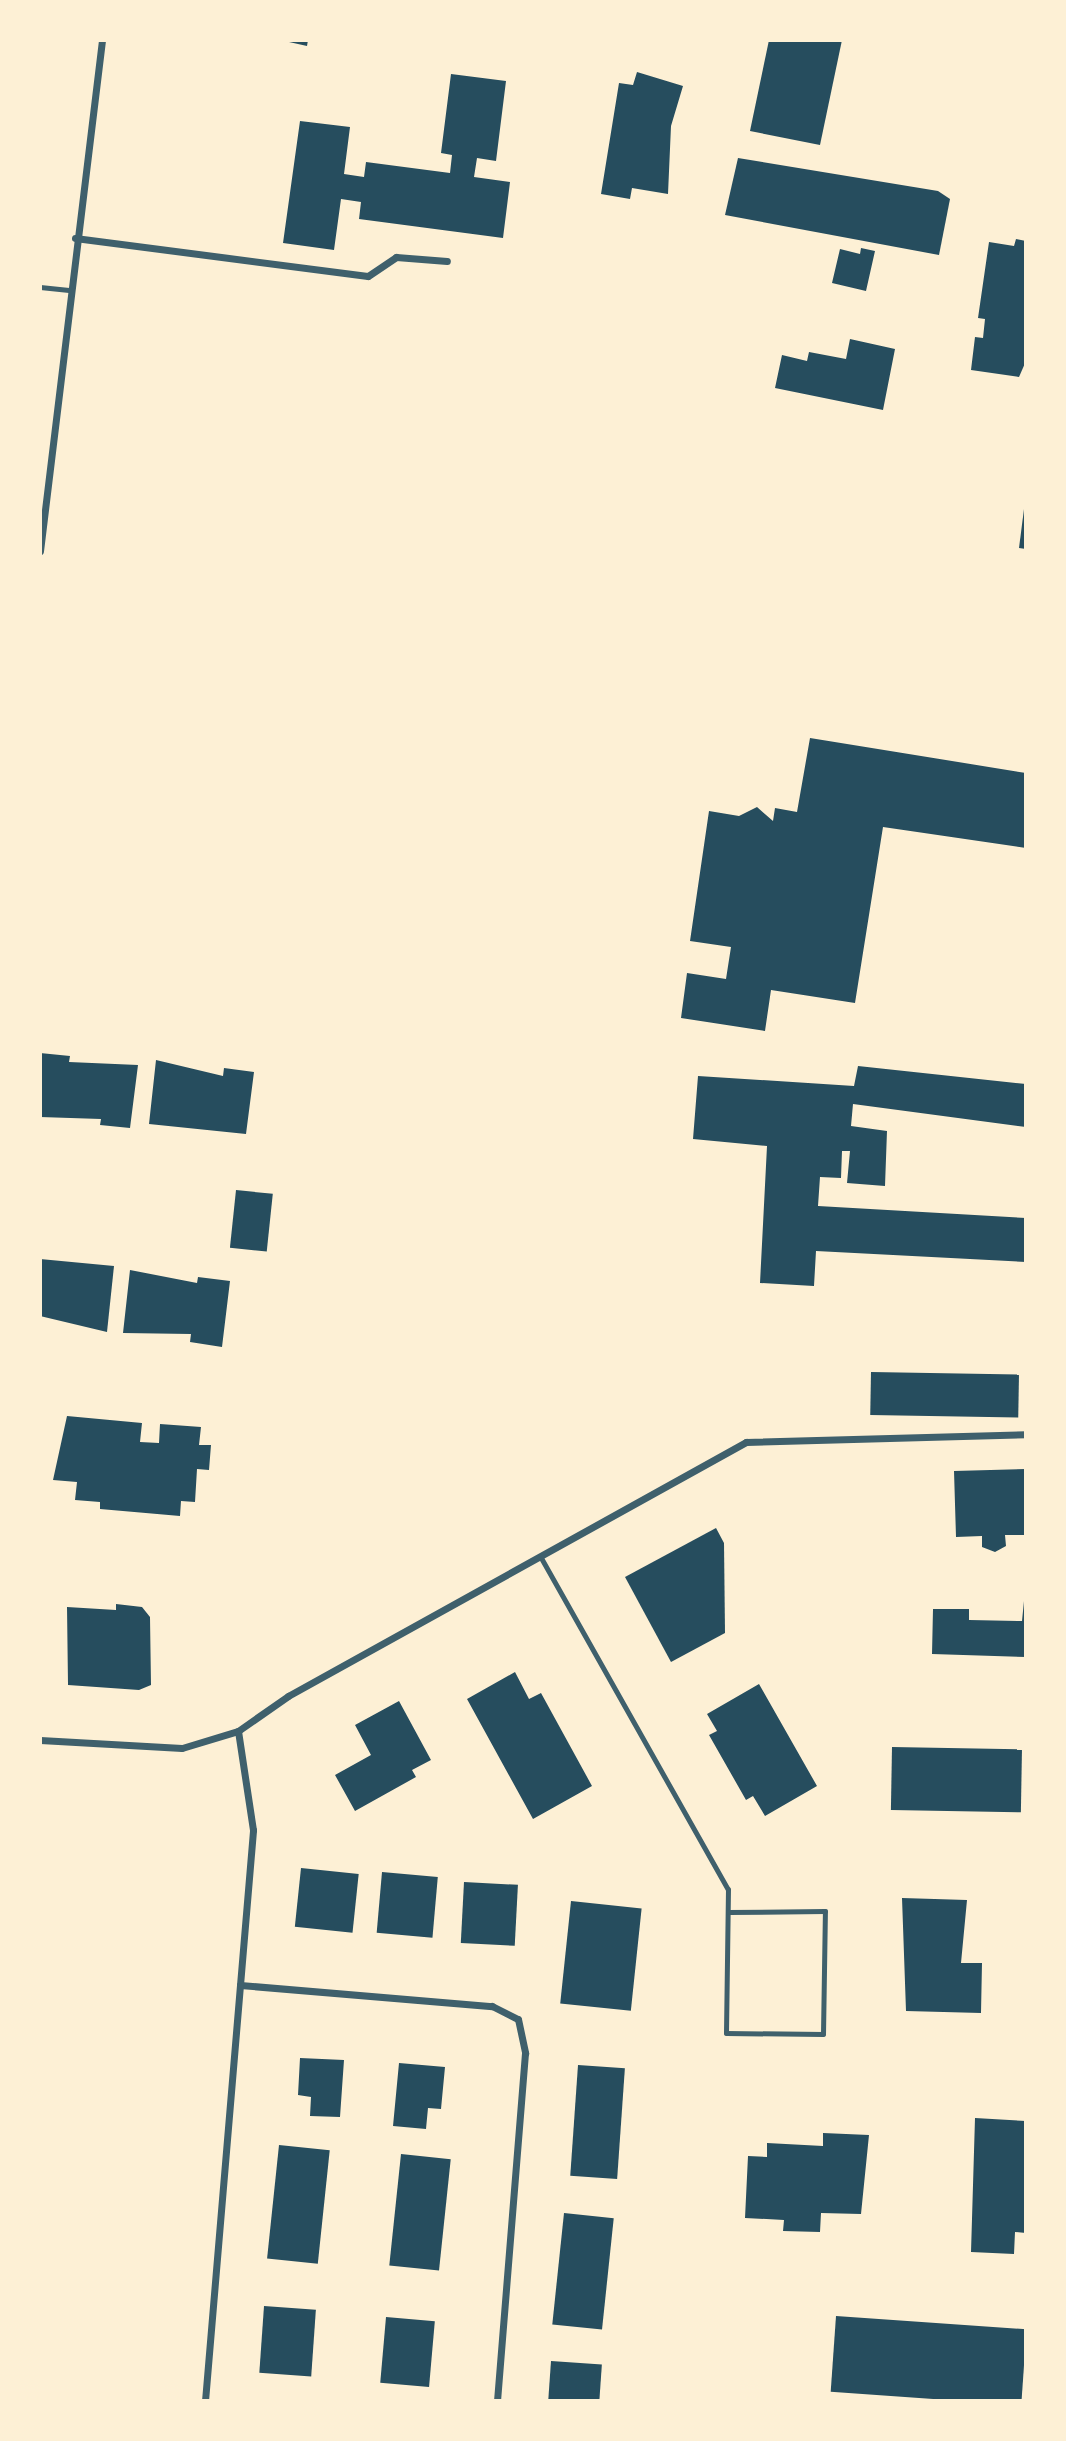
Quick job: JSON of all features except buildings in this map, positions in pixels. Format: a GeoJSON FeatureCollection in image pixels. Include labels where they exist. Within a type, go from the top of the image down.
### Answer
{"type":"FeatureCollection","features":[{"type":"Feature","properties":{"kind":"street"},"geometry":{"type":"LineString","coordinates":[[40,551],[75,238],[102,40]]}},
{"type":"Feature","properties":{"kind":"street"},"geometry":{"type":"LineString","coordinates":[[75,238],[368,276],[396,257],[447,261]]}},
{"type":"Feature","properties":{"kind":"street"},"geometry":{"type":"LineString","coordinates":[[40,1740],[183,1748],[238,1731],[540,1556],[746,1442],[1026,1434]]}},
{"type":"Feature","properties":{"kind":"street"},"geometry":{"type":"LineString","coordinates":[[205,2401],[253,1802],[238,1731]]}},
{"type":"Feature","properties":{"kind":"street"},"geometry":{"type":"LineString","coordinates":[[240,1985],[492,2006],[518,2019],[525,2053],[497,2401]]}},
{"type":"Feature","properties":{"kind":"lane"},"geometry":{"type":"LineString","coordinates":[[40,287],[69,290]]}},
{"type":"Feature","properties":{"kind":"lane"},"geometry":{"type":"LineString","coordinates":[[540,1556],[728,1889],[726,2034],[823,2034],[825,1911],[728,1912]]}}]}
